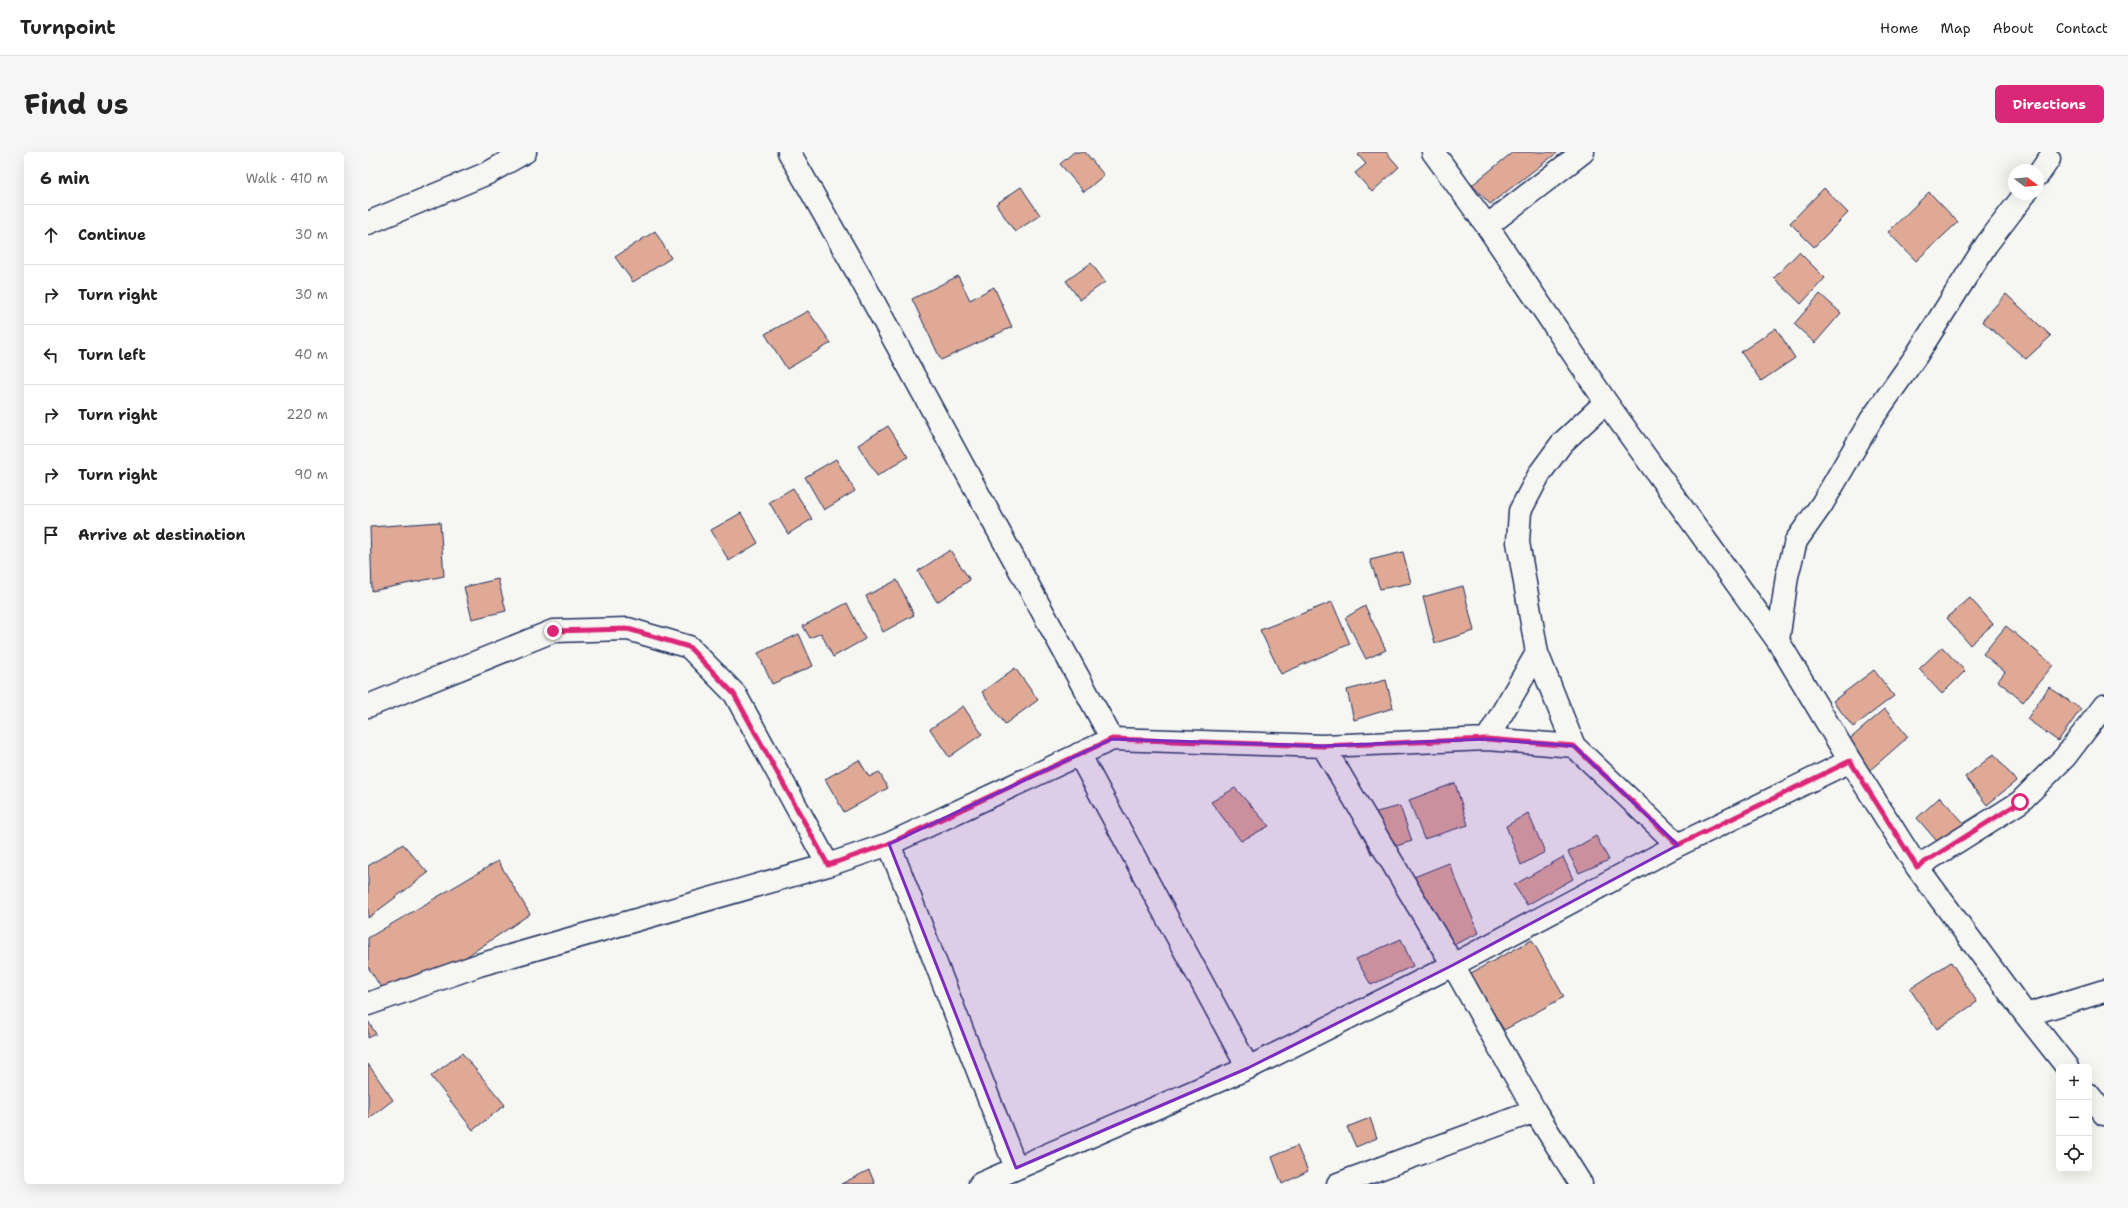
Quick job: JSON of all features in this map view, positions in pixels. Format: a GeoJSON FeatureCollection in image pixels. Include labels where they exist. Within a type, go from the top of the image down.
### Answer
{"type":"FeatureCollection","features":[{"type":"Feature","properties":{"kind":"street"},"geometry":{"type":"LineString","coordinates":[[368,223],[488,173],[525,152]]}},
{"type":"Feature","properties":{"kind":"street"},"geometry":{"type":"LineString","coordinates":[[789,152],[865,286],[1112,739]]}},
{"type":"Feature","properties":{"kind":"street"},"geometry":{"type":"LineString","coordinates":[[1433,152],[1487,226],[1606,402],[1778,641],[1850,761],[1917,867],[2026,1015],[2065,1064]]}},
{"type":"Feature","properties":{"kind":"street"},"geometry":{"type":"LineString","coordinates":[[1487,226],[1583,152]]}},
{"type":"Feature","properties":{"kind":"street"},"geometry":{"type":"LineString","coordinates":[[1778,641],[1787,576],[1796,541],[1822,504],[1871,420],[1924,343],[1986,245],[2020,200]]}},
{"type":"Feature","properties":{"kind":"street"},"geometry":{"type":"LineString","coordinates":[[1606,402],[1562,443],[1540,473],[1520,511],[1518,542],[1537,653],[1574,746],[1678,845]]}},
{"type":"Feature","properties":{"kind":"street"},"geometry":{"type":"LineString","coordinates":[[368,706],[553,631],[628,629],[689,647],[734,694],[828,865]]}},
{"type":"Feature","properties":{"kind":"street"},"geometry":{"type":"LineString","coordinates":[[1487,739],[1537,653]]}},
{"type":"Feature","properties":{"kind":"street"},"geometry":{"type":"LineString","coordinates":[[1917,867],[2020,802],[2065,757],[2104,706]]}},
{"type":"Feature","properties":{"kind":"street"},"geometry":{"type":"LineString","coordinates":[[368,1004],[478,965],[828,865],[888,844],[1112,739],[1323,746],[1487,739],[1574,746]]}},
{"type":"Feature","properties":{"kind":"street"},"geometry":{"type":"LineString","coordinates":[[1323,746],[1452,965],[1535,1111],[1581,1184]]}},
{"type":"Feature","properties":{"kind":"street"},"geometry":{"type":"LineString","coordinates":[[1079,754],[1248,1068]]}},
{"type":"Feature","properties":{"kind":"street"},"geometry":{"type":"LineString","coordinates":[[980,1184],[1248,1068],[1452,965],[1678,845],[1850,761]]}},
{"type":"Feature","properties":{"kind":"street"},"geometry":{"type":"LineString","coordinates":[[888,844],[1016,1168]]}},
{"type":"Feature","properties":{"kind":"street"},"geometry":{"type":"LineString","coordinates":[[2026,1015],[2104,991]]}},
{"type":"Feature","properties":{"kind":"street"},"geometry":{"type":"LineString","coordinates":[[2092,1099],[2104,1114]]}},
{"type":"Feature","properties":{"kind":"street"},"geometry":{"type":"LineString","coordinates":[[1338,1184],[1535,1111]]}},
{"type":"Feature","properties":{"kind":"highlighted area"},"geometry":{"type":"Polygon","coordinates":[[[1112,739],[1323,746],[1487,739],[1574,746],[1678,845],[1453,965],[1248,1068],[1016,1168],[889,844],[1112,739]]]}},
{"type":"Feature","properties":{"kind":"building"},"geometry":{"type":"Polygon","coordinates":[[[1074,152],[1085,152],[1104,175],[1084,192],[1060,164],[1074,152]]]}},
{"type":"Feature","properties":{"kind":"building"},"geometry":{"type":"Polygon","coordinates":[[[1361,152],[1386,152],[1399,167],[1372,192],[1355,173],[1366,164],[1358,155],[1361,152]]]}},
{"type":"Feature","properties":{"kind":"building"},"geometry":{"type":"Polygon","coordinates":[[[1513,152],[1558,152],[1490,204],[1472,185],[1513,152]]]}},
{"type":"Feature","properties":{"kind":"building"},"geometry":{"type":"Polygon","coordinates":[[[1021,187],[1040,215],[1015,232],[996,204],[1021,187]]]}},
{"type":"Feature","properties":{"kind":"building"},"geometry":{"type":"Polygon","coordinates":[[[1824,188],[1848,213],[1814,247],[1790,223],[1824,188]]]}},
{"type":"Feature","properties":{"kind":"building"},"geometry":{"type":"Polygon","coordinates":[[[1929,192],[1958,222],[1916,261],[1888,232],[1929,192]]]}},
{"type":"Feature","properties":{"kind":"building"},"geometry":{"type":"Polygon","coordinates":[[[655,231],[671,258],[633,282],[615,257],[655,231]]]}},
{"type":"Feature","properties":{"kind":"building"},"geometry":{"type":"Polygon","coordinates":[[[1799,252],[1825,278],[1801,304],[1774,278],[1799,252]]]}},
{"type":"Feature","properties":{"kind":"building"},"geometry":{"type":"Polygon","coordinates":[[[1091,263],[1105,282],[1080,300],[1066,281],[1091,263]]]}},
{"type":"Feature","properties":{"kind":"building"},"geometry":{"type":"Polygon","coordinates":[[[958,276],[970,300],[994,287],[1012,327],[941,360],[912,299],[958,276]]]}},
{"type":"Feature","properties":{"kind":"building"},"geometry":{"type":"Polygon","coordinates":[[[1820,294],[1841,313],[1815,343],[1794,324],[1820,294]]]}},
{"type":"Feature","properties":{"kind":"building"},"geometry":{"type":"Polygon","coordinates":[[[2006,294],[2051,336],[2026,359],[1982,321],[2006,294]]]}},
{"type":"Feature","properties":{"kind":"building"},"geometry":{"type":"Polygon","coordinates":[[[808,311],[831,343],[787,369],[765,334],[808,311]]]}},
{"type":"Feature","properties":{"kind":"building"},"geometry":{"type":"Polygon","coordinates":[[[1776,328],[1795,358],[1761,381],[1741,352],[1776,328]]]}},
{"type":"Feature","properties":{"kind":"building"},"geometry":{"type":"Polygon","coordinates":[[[888,426],[908,457],[877,476],[858,445],[888,426]]]}},
{"type":"Feature","properties":{"kind":"building"},"geometry":{"type":"Polygon","coordinates":[[[836,459],[855,491],[824,510],[805,477],[836,459]]]}},
{"type":"Feature","properties":{"kind":"building"},"geometry":{"type":"Polygon","coordinates":[[[793,488],[812,519],[788,534],[769,502],[793,488]]]}},
{"type":"Feature","properties":{"kind":"building"},"geometry":{"type":"Polygon","coordinates":[[[741,513],[758,543],[729,561],[711,530],[741,513]]]}},
{"type":"Feature","properties":{"kind":"building"},"geometry":{"type":"Polygon","coordinates":[[[440,522],[444,576],[372,591],[370,527],[440,522]]]}},
{"type":"Feature","properties":{"kind":"building"},"geometry":{"type":"Polygon","coordinates":[[[950,550],[970,580],[937,602],[918,571],[950,550]]]}},
{"type":"Feature","properties":{"kind":"building"},"geometry":{"type":"Polygon","coordinates":[[[1403,552],[1411,583],[1380,589],[1370,560],[1403,552]]]}},
{"type":"Feature","properties":{"kind":"building"},"geometry":{"type":"Polygon","coordinates":[[[498,579],[506,611],[472,619],[464,587],[498,579]]]}},
{"type":"Feature","properties":{"kind":"building"},"geometry":{"type":"Polygon","coordinates":[[[897,580],[914,615],[883,632],[866,596],[897,580]]]}},
{"type":"Feature","properties":{"kind":"building"},"geometry":{"type":"Polygon","coordinates":[[[1463,586],[1474,631],[1435,643],[1423,597],[1463,586]]]}},
{"type":"Feature","properties":{"kind":"building"},"geometry":{"type":"Polygon","coordinates":[[[1970,598],[1993,624],[1970,645],[1947,618],[1970,598]]]}},
{"type":"Feature","properties":{"kind":"building"},"geometry":{"type":"Polygon","coordinates":[[[1332,602],[1350,644],[1281,674],[1260,630],[1332,602]]]}},
{"type":"Feature","properties":{"kind":"building"},"geometry":{"type":"Polygon","coordinates":[[[847,603],[865,639],[833,657],[821,633],[810,638],[803,626],[847,603]]]}},
{"type":"Feature","properties":{"kind":"building"},"geometry":{"type":"Polygon","coordinates":[[[1365,606],[1386,650],[1366,659],[1345,618],[1365,606]]]}},
{"type":"Feature","properties":{"kind":"building"},"geometry":{"type":"Polygon","coordinates":[[[2006,626],[2053,665],[2023,702],[1998,681],[2005,672],[1983,654],[2006,626]]]}},
{"type":"Feature","properties":{"kind":"building"},"geometry":{"type":"Polygon","coordinates":[[[799,634],[813,666],[772,684],[758,653],[799,634]]]}},
{"type":"Feature","properties":{"kind":"building"},"geometry":{"type":"Polygon","coordinates":[[[1942,647],[1965,671],[1942,694],[1919,669],[1942,647]]]}},
{"type":"Feature","properties":{"kind":"building"},"geometry":{"type":"Polygon","coordinates":[[[1015,668],[1038,700],[1005,724],[982,692],[1015,668]]]}},
{"type":"Feature","properties":{"kind":"building"},"geometry":{"type":"Polygon","coordinates":[[[1874,670],[1894,696],[1853,727],[1833,701],[1874,670]]]}},
{"type":"Feature","properties":{"kind":"building"},"geometry":{"type":"Polygon","coordinates":[[[1386,680],[1393,708],[1354,720],[1347,690],[1386,680]]]}},
{"type":"Feature","properties":{"kind":"building"},"geometry":{"type":"Polygon","coordinates":[[[2049,687],[2081,709],[2058,741],[2027,719],[2049,687]]]}},
{"type":"Feature","properties":{"kind":"building"},"geometry":{"type":"Polygon","coordinates":[[[963,706],[982,734],[949,757],[930,729],[963,706]]]}},
{"type":"Feature","properties":{"kind":"building"},"geometry":{"type":"Polygon","coordinates":[[[1885,709],[1908,737],[1869,771],[1845,743],[1885,709]]]}},
{"type":"Feature","properties":{"kind":"building"},"geometry":{"type":"Polygon","coordinates":[[[1994,754],[2016,781],[1987,805],[1965,777],[1994,754]]]}},
{"type":"Feature","properties":{"kind":"building"},"geometry":{"type":"Polygon","coordinates":[[[859,760],[869,777],[879,772],[888,788],[844,812],[825,779],[859,760]]]}},
{"type":"Feature","properties":{"kind":"building"},"geometry":{"type":"Polygon","coordinates":[[[1455,783],[1468,825],[1424,839],[1409,800],[1455,783]]]}},
{"type":"Feature","properties":{"kind":"building"},"geometry":{"type":"Polygon","coordinates":[[[1235,788],[1269,826],[1241,841],[1211,802],[1235,788]]]}},
{"type":"Feature","properties":{"kind":"building"},"geometry":{"type":"Polygon","coordinates":[[[1940,797],[1965,824],[1941,846],[1917,818],[1940,797]]]}},
{"type":"Feature","properties":{"kind":"building"},"geometry":{"type":"Polygon","coordinates":[[[1400,806],[1412,841],[1371,854],[1357,817],[1400,806]]]}},
{"type":"Feature","properties":{"kind":"building"},"geometry":{"type":"Polygon","coordinates":[[[1528,813],[1545,852],[1521,865],[1506,826],[1528,813]]]}},
{"type":"Feature","properties":{"kind":"building"},"geometry":{"type":"Polygon","coordinates":[[[1596,836],[1609,860],[1579,873],[1568,852],[1596,836]]]}},
{"type":"Feature","properties":{"kind":"building"},"geometry":{"type":"Polygon","coordinates":[[[403,844],[428,873],[368,918],[368,866],[403,844]]]}},
{"type":"Feature","properties":{"kind":"building"},"geometry":{"type":"Polygon","coordinates":[[[1563,857],[1573,879],[1527,905],[1514,885],[1563,857]]]}},
{"type":"Feature","properties":{"kind":"building"},"geometry":{"type":"Polygon","coordinates":[[[498,861],[530,914],[393,1006],[368,967],[368,938],[498,861]]]}},
{"type":"Feature","properties":{"kind":"building"},"geometry":{"type":"Polygon","coordinates":[[[1449,863],[1479,933],[1449,947],[1409,879],[1449,863]]]}},
{"type":"Feature","properties":{"kind":"building"},"geometry":{"type":"Polygon","coordinates":[[[1401,939],[1413,966],[1371,985],[1356,959],[1401,939]]]}},
{"type":"Feature","properties":{"kind":"building"},"geometry":{"type":"Polygon","coordinates":[[[1532,940],[1564,997],[1504,1030],[1469,974],[1532,940]]]}},
{"type":"Feature","properties":{"kind":"building"},"geometry":{"type":"Polygon","coordinates":[[[1951,962],[1977,1002],[1937,1029],[1910,989],[1951,962]]]}},
{"type":"Feature","properties":{"kind":"building"},"geometry":{"type":"Polygon","coordinates":[[[368,1021],[376,1034],[368,1038],[368,1021]]]}},
{"type":"Feature","properties":{"kind":"building"},"geometry":{"type":"Polygon","coordinates":[[[462,1053],[505,1105],[473,1130],[431,1076],[462,1053]]]}},
{"type":"Feature","properties":{"kind":"building"},"geometry":{"type":"Polygon","coordinates":[[[368,1064],[393,1100],[368,1119],[368,1064]]]}},
{"type":"Feature","properties":{"kind":"building"},"geometry":{"type":"Polygon","coordinates":[[[1370,1118],[1377,1138],[1356,1147],[1347,1127],[1370,1118]]]}},
{"type":"Feature","properties":{"kind":"building"},"geometry":{"type":"Polygon","coordinates":[[[1297,1146],[1308,1171],[1282,1184],[1272,1157],[1297,1146]]]}},
{"type":"Feature","properties":{"kind":"building"},"geometry":{"type":"Polygon","coordinates":[[[869,1170],[875,1184],[841,1184],[869,1170]]]}},
{"type":"Feature","properties":{"kind":"route"},"geometry":{"type":"LineString","coordinates":[[553,631],[628,629],[689,647],[734,694],[828,865],[888,844],[1112,739],[1323,746],[1487,739],[1574,746],[1678,845],[1850,761],[1917,867],[2020,802]]}}]}
